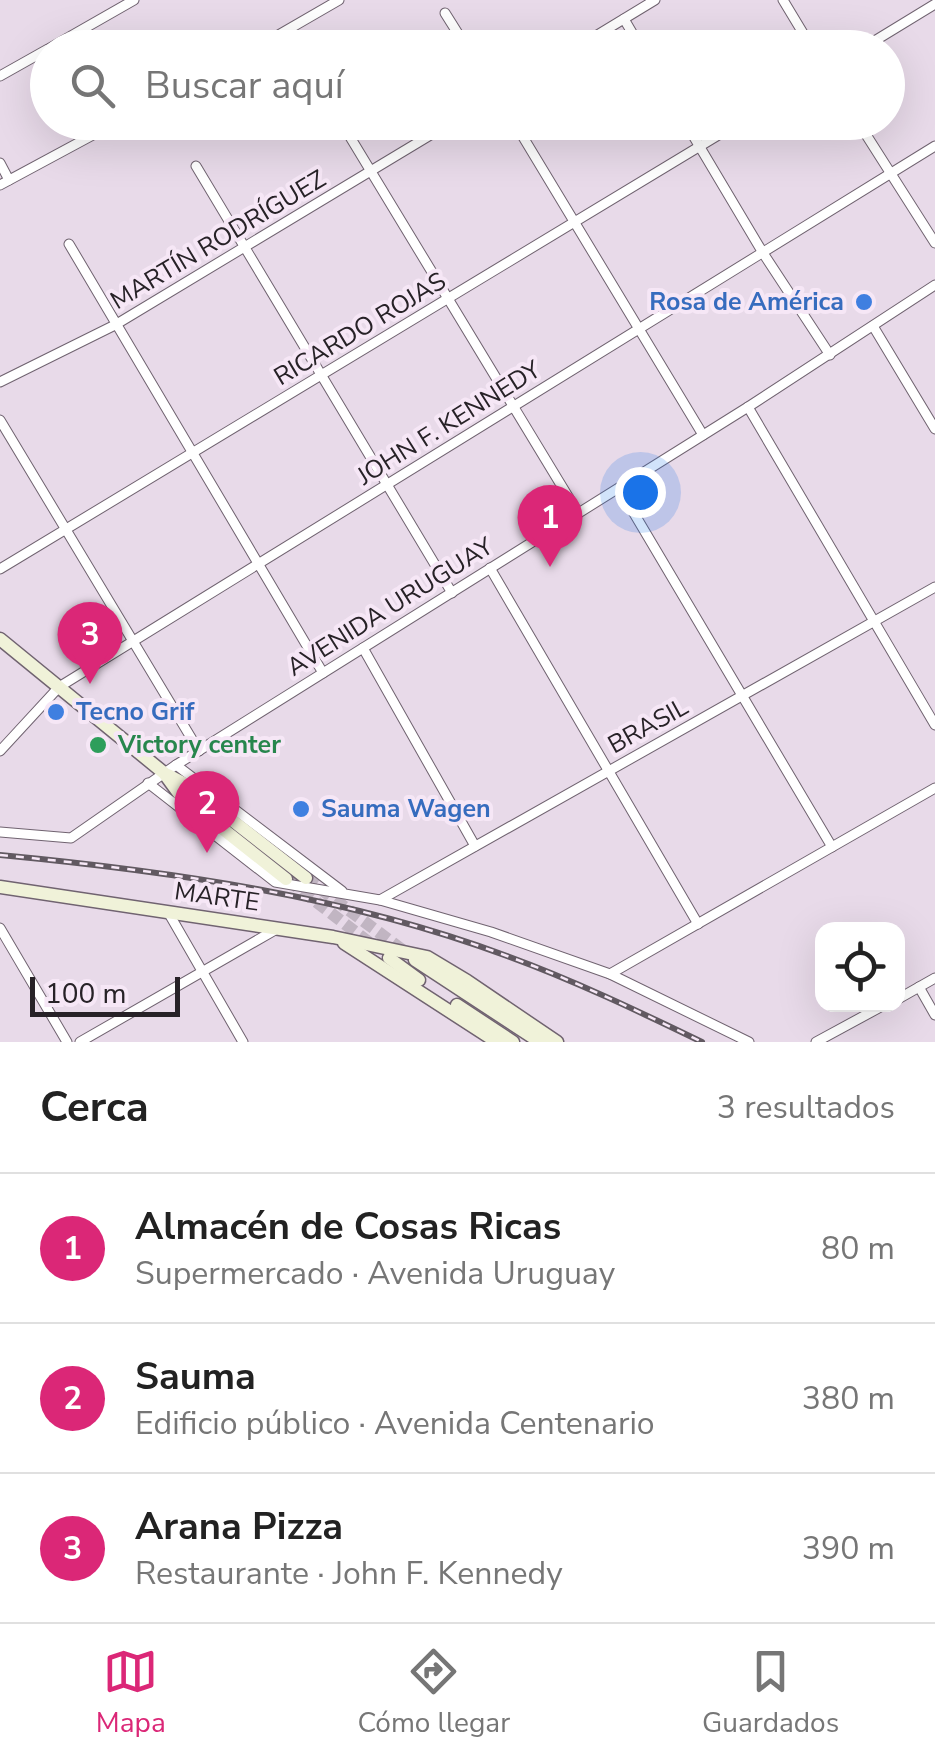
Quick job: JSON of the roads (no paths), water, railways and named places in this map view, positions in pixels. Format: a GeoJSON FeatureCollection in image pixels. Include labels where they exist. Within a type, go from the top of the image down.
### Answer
{"type":"FeatureCollection","features":[{"type":"Feature","properties":{"kind":"main road"},"geometry":{"type":"LineString","coordinates":[[0,639],[306,878]]}},
{"type":"Feature","properties":{"kind":"main road"},"geometry":{"type":"LineString","coordinates":[[170,769],[180,795],[281,881]]}},
{"type":"Feature","properties":{"kind":"main road","name":"MARTE"},"geometry":{"type":"LineString","coordinates":[[0,887],[332,937],[386,956]]}},
{"type":"Feature","properties":{"kind":"main road"},"geometry":{"type":"LineString","coordinates":[[386,956],[421,958],[468,981],[557,1042]]}},
{"type":"Feature","properties":{"kind":"main road"},"geometry":{"type":"LineString","coordinates":[[386,956],[496,1042]]}},
{"type":"Feature","properties":{"kind":"main road"},"geometry":{"type":"LineString","coordinates":[[386,956],[513,1042]]}},
{"type":"Feature","properties":{"kind":"main road"},"geometry":{"type":"LineString","coordinates":[[421,958],[540,1042]]}},
{"type":"Feature","properties":{"kind":"street"},"geometry":{"type":"LineString","coordinates":[[80,30],[117,4],[134,0]]}},
{"type":"Feature","properties":{"kind":"street"},"geometry":{"type":"LineString","coordinates":[[287,30],[339,0]]}},
{"type":"Feature","properties":{"kind":"street"},"geometry":{"type":"LineString","coordinates":[[606,30],[654,0]]}},
{"type":"Feature","properties":{"kind":"street"},"geometry":{"type":"LineString","coordinates":[[784,0],[802,30]]}},
{"type":"Feature","properties":{"kind":"street"},"geometry":{"type":"LineString","coordinates":[[893,30],[935,4]]}},
{"type":"Feature","properties":{"kind":"street"},"geometry":{"type":"LineString","coordinates":[[446,13],[456,30]]}},
{"type":"Feature","properties":{"kind":"street"},"geometry":{"type":"LineString","coordinates":[[624,19],[630,30]]}},
{"type":"Feature","properties":{"kind":"street"},"geometry":{"type":"LineString","coordinates":[[0,76],[30,59]]}},
{"type":"Feature","properties":{"kind":"street"},"geometry":{"type":"LineString","coordinates":[[0,163],[5,183],[83,140]]}},
{"type":"Feature","properties":{"kind":"street"},"geometry":{"type":"LineString","coordinates":[[351,140],[578,514]]}},
{"type":"Feature","properties":{"kind":"street","name":"MARTÍN RODRÍGUEZ"},"geometry":{"type":"LineString","coordinates":[[0,382],[115,326],[422,140]]}},
{"type":"Feature","properties":{"kind":"street"},"geometry":{"type":"LineString","coordinates":[[525,140],[703,435]]}},
{"type":"Feature","properties":{"kind":"street"},"geometry":{"type":"LineString","coordinates":[[696,140],[763,253],[830,354]]}},
{"type":"Feature","properties":{"kind":"street","name":"RICARDO ROJAS"},"geometry":{"type":"LineString","coordinates":[[0,569],[711,140]]}},
{"type":"Feature","properties":{"kind":"street"},"geometry":{"type":"LineString","coordinates":[[869,140],[935,243]]}},
{"type":"Feature","properties":{"kind":"street","name":"JOHN F. KENNEDY"},"geometry":{"type":"LineString","coordinates":[[0,751],[60,687],[935,146]]}},
{"type":"Feature","properties":{"kind":"street"},"geometry":{"type":"LineString","coordinates":[[196,166],[452,592]]}},
{"type":"Feature","properties":{"kind":"street"},"geometry":{"type":"LineString","coordinates":[[69,244],[324,673]]}},
{"type":"Feature","properties":{"kind":"street","name":"AVENIDA URUGUAY"},"geometry":{"type":"LineString","coordinates":[[0,832],[71,838],[199,750],[748,407],[935,285]]}},
{"type":"Feature","properties":{"kind":"street"},"geometry":{"type":"LineString","coordinates":[[874,326],[935,429]]}},
{"type":"Feature","properties":{"kind":"street"},"geometry":{"type":"LineString","coordinates":[[748,407],[935,725]]}},
{"type":"Feature","properties":{"kind":"street"},"geometry":{"type":"LineString","coordinates":[[0,420],[199,750]]}},
{"type":"Feature","properties":{"kind":"street"},"geometry":{"type":"LineString","coordinates":[[619,488],[832,847]]}},
{"type":"Feature","properties":{"kind":"street"},"geometry":{"type":"LineString","coordinates":[[490,568],[698,924]]}},
{"type":"Feature","properties":{"kind":"street","name":"BRASIL"},"geometry":{"type":"LineString","coordinates":[[380,900],[935,587]]}},
{"type":"Feature","properties":{"kind":"street"},"geometry":{"type":"LineString","coordinates":[[363,648],[475,846]]}},
{"type":"Feature","properties":{"kind":"street"},"geometry":{"type":"LineString","coordinates":[[170,769],[344,892]]}},
{"type":"Feature","properties":{"kind":"street"},"geometry":{"type":"LineString","coordinates":[[148,784],[281,881],[380,900],[491,932],[610,974],[750,1042]]}},
{"type":"Feature","properties":{"kind":"street"},"geometry":{"type":"LineString","coordinates":[[610,974],[935,788]]}},
{"type":"Feature","properties":{"kind":"street"},"geometry":{"type":"LineString","coordinates":[[168,912],[243,1042]]}},
{"type":"Feature","properties":{"kind":"street"},"geometry":{"type":"LineString","coordinates":[[0,928],[67,1042]]}},
{"type":"Feature","properties":{"kind":"street"},"geometry":{"type":"LineString","coordinates":[[80,1042],[278,928]]}},
{"type":"Feature","properties":{"kind":"street"},"geometry":{"type":"LineString","coordinates":[[905,995],[935,978]]}},
{"type":"Feature","properties":{"kind":"street"},"geometry":{"type":"LineString","coordinates":[[920,987],[935,1015]]}},
{"type":"Feature","properties":{"kind":"street"},"geometry":{"type":"LineString","coordinates":[[816,1042],[871,1012]]}},
{"type":"Feature","properties":{"kind":"tunnel"},"geometry":{"type":"LineString","coordinates":[[306,878],[405,952]]}},
{"type":"Feature","properties":{"kind":"tunnel"},"geometry":{"type":"LineString","coordinates":[[288,880],[371,944]]}},
{"type":"Feature","properties":{"kind":"railway"},"geometry":{"type":"LineString","coordinates":[[0,855],[193,878],[384,917],[532,965],[702,1042]]}},
{"type":"Feature","properties":{"kind":"place","name":"Rosa de América"},"geometry":{"type":"Point","coordinates":[864,302]}},
{"type":"Feature","properties":{"kind":"place","name":"Almacén de Cosas Ricas"},"geometry":{"type":"Point","coordinates":[550,567]}},
{"type":"Feature","properties":{"kind":"place","name":"Arana Pizza"},"geometry":{"type":"Point","coordinates":[90,684]}},
{"type":"Feature","properties":{"kind":"place","name":"Tecno Grif"},"geometry":{"type":"Point","coordinates":[56,712]}},
{"type":"Feature","properties":{"kind":"place","name":"Victory center"},"geometry":{"type":"Point","coordinates":[98,745]}},
{"type":"Feature","properties":{"kind":"place","name":"Sauma Wagen"},"geometry":{"type":"Point","coordinates":[301,809]}},
{"type":"Feature","properties":{"kind":"place","name":"Sauma"},"geometry":{"type":"Point","coordinates":[207,853]}}]}
